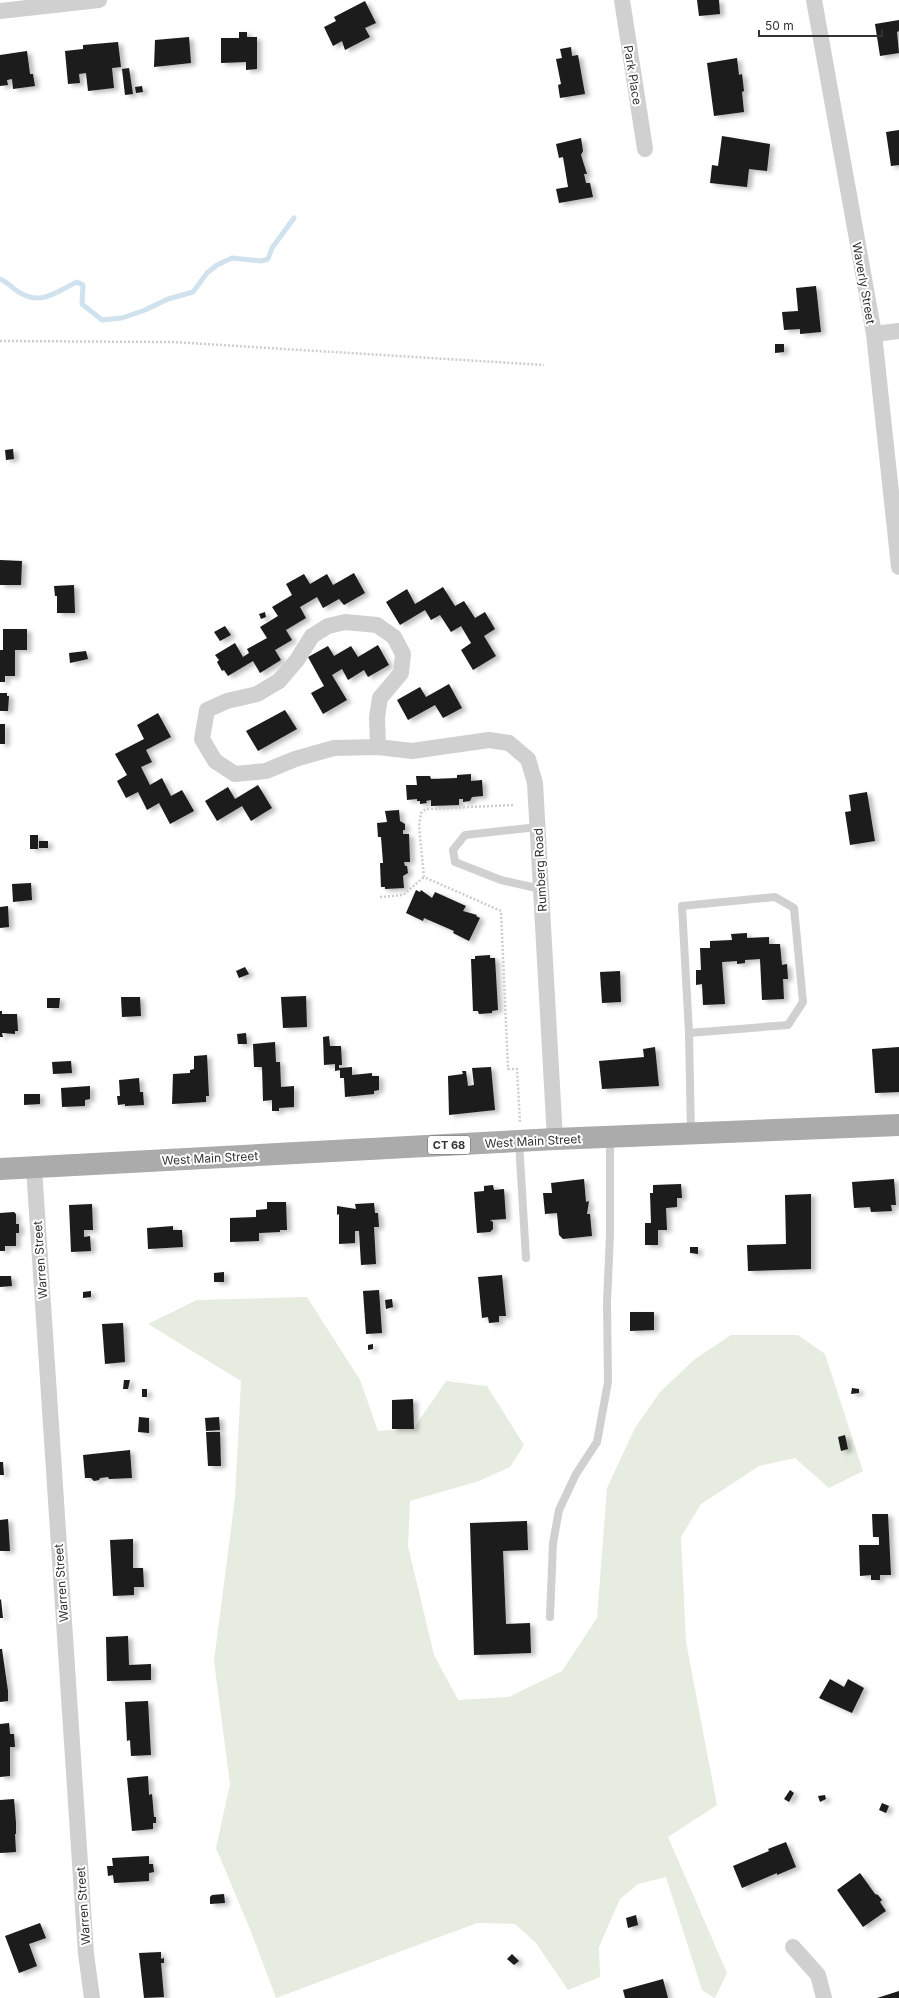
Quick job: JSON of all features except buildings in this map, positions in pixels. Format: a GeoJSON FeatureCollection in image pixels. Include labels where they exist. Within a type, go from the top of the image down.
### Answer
{"type":"FeatureCollection","features":[{"type":"Feature","properties":{"kind":"main road","name":"West Main Street"},"geometry":{"type":"LineString","coordinates":[[0,1168],[34,1168],[520,1131],[556,1139],[899,1125]]}},
{"type":"Feature","properties":{"kind":"street"},"geometry":{"type":"LineString","coordinates":[[0,11],[99,0]]}},
{"type":"Feature","properties":{"kind":"street","name":"Park Place"},"geometry":{"type":"LineString","coordinates":[[622,0],[645,149]]}},
{"type":"Feature","properties":{"kind":"street","name":"Waverly Street"},"geometry":{"type":"LineString","coordinates":[[814,0],[874,334],[899,567]]}},
{"type":"Feature","properties":{"kind":"street"},"geometry":{"type":"LineString","coordinates":[[874,334],[899,331]]}},
{"type":"Feature","properties":{"kind":"street","name":"Rumberg Road"},"geometry":{"type":"LineString","coordinates":[[378,747],[377,716],[380,698],[402,673],[403,654],[394,636],[377,625],[346,622],[328,626],[312,636],[297,660],[278,681],[257,694],[227,701],[207,710],[202,739],[215,761],[235,774],[266,771],[295,759],[334,748],[378,747],[412,751],[489,740],[508,743],[528,759],[535,783],[556,1139]]}},
{"type":"Feature","properties":{"kind":"street","name":"Warren Street"},"geometry":{"type":"LineString","coordinates":[[34,1168],[85,1938],[92,1998]]}},
{"type":"Feature","properties":{"kind":"street"},"geometry":{"type":"LineString","coordinates":[[793,1947],[818,1975],[824,1998]]}},
{"type":"Feature","properties":{"kind":"lane"},"geometry":{"type":"LineString","coordinates":[[538,827],[465,835],[453,850],[455,862],[501,880],[541,889]]}},
{"type":"Feature","properties":{"kind":"lane"},"geometry":{"type":"LineString","coordinates":[[689,1033],[788,1025],[803,1002],[794,908],[775,897],[682,906],[689,1033],[691,1134]]}},
{"type":"Feature","properties":{"kind":"lane"},"geometry":{"type":"LineString","coordinates":[[520,1131],[526,1258]]}},
{"type":"Feature","properties":{"kind":"lane"},"geometry":{"type":"LineString","coordinates":[[550,1616],[553,1543],[559,1510],[576,1474],[597,1442],[608,1382],[607,1303],[610,1234],[610,1137]]}},
{"type":"Feature","properties":{"kind":"path"},"geometry":{"type":"LineString","coordinates":[[0,342],[172,342],[544,365]]}},
{"type":"Feature","properties":{"kind":"path"},"geometry":{"type":"LineString","coordinates":[[424,876],[419,826],[421,813],[426,809],[513,805]]}},
{"type":"Feature","properties":{"kind":"path"},"geometry":{"type":"LineString","coordinates":[[380,897],[403,895],[424,876]]}},
{"type":"Feature","properties":{"kind":"path"},"geometry":{"type":"LineString","coordinates":[[424,876],[501,911],[508,1069],[518,1069],[520,1131]]}},
{"type":"Feature","properties":{"kind":"shaded area"},"geometry":{"type":"Polygon","coordinates":[[[307,1297],[360,1380],[378,1431],[414,1428],[446,1381],[487,1386],[524,1445],[510,1467],[479,1481],[410,1501],[408,1546],[434,1655],[458,1700],[509,1697],[562,1671],[597,1618],[607,1488],[635,1428],[660,1392],[695,1359],[731,1335],[798,1335],[825,1354],[863,1471],[829,1488],[795,1458],[759,1466],[701,1504],[681,1537],[686,1642],[717,1805],[668,1837],[727,1973],[715,1998],[702,1990],[666,1877],[638,1884],[620,1899],[599,1947],[600,1977],[568,1990],[536,1943],[515,1924],[477,1923],[276,1998],[252,1934],[216,1848],[230,1784],[214,1661],[235,1498],[241,1381],[148,1324],[197,1300],[307,1297]]]}},
{"type":"Feature","properties":{"kind":"waterway"},"geometry":{"type":"LineString","coordinates":[[0,279],[17,291],[33,298],[48,296],[77,282],[83,285],[82,304],[102,320],[122,318],[145,310],[168,299],[193,292],[207,273],[217,265],[232,258],[261,261],[268,259],[272,248],[294,218]]}}]}
